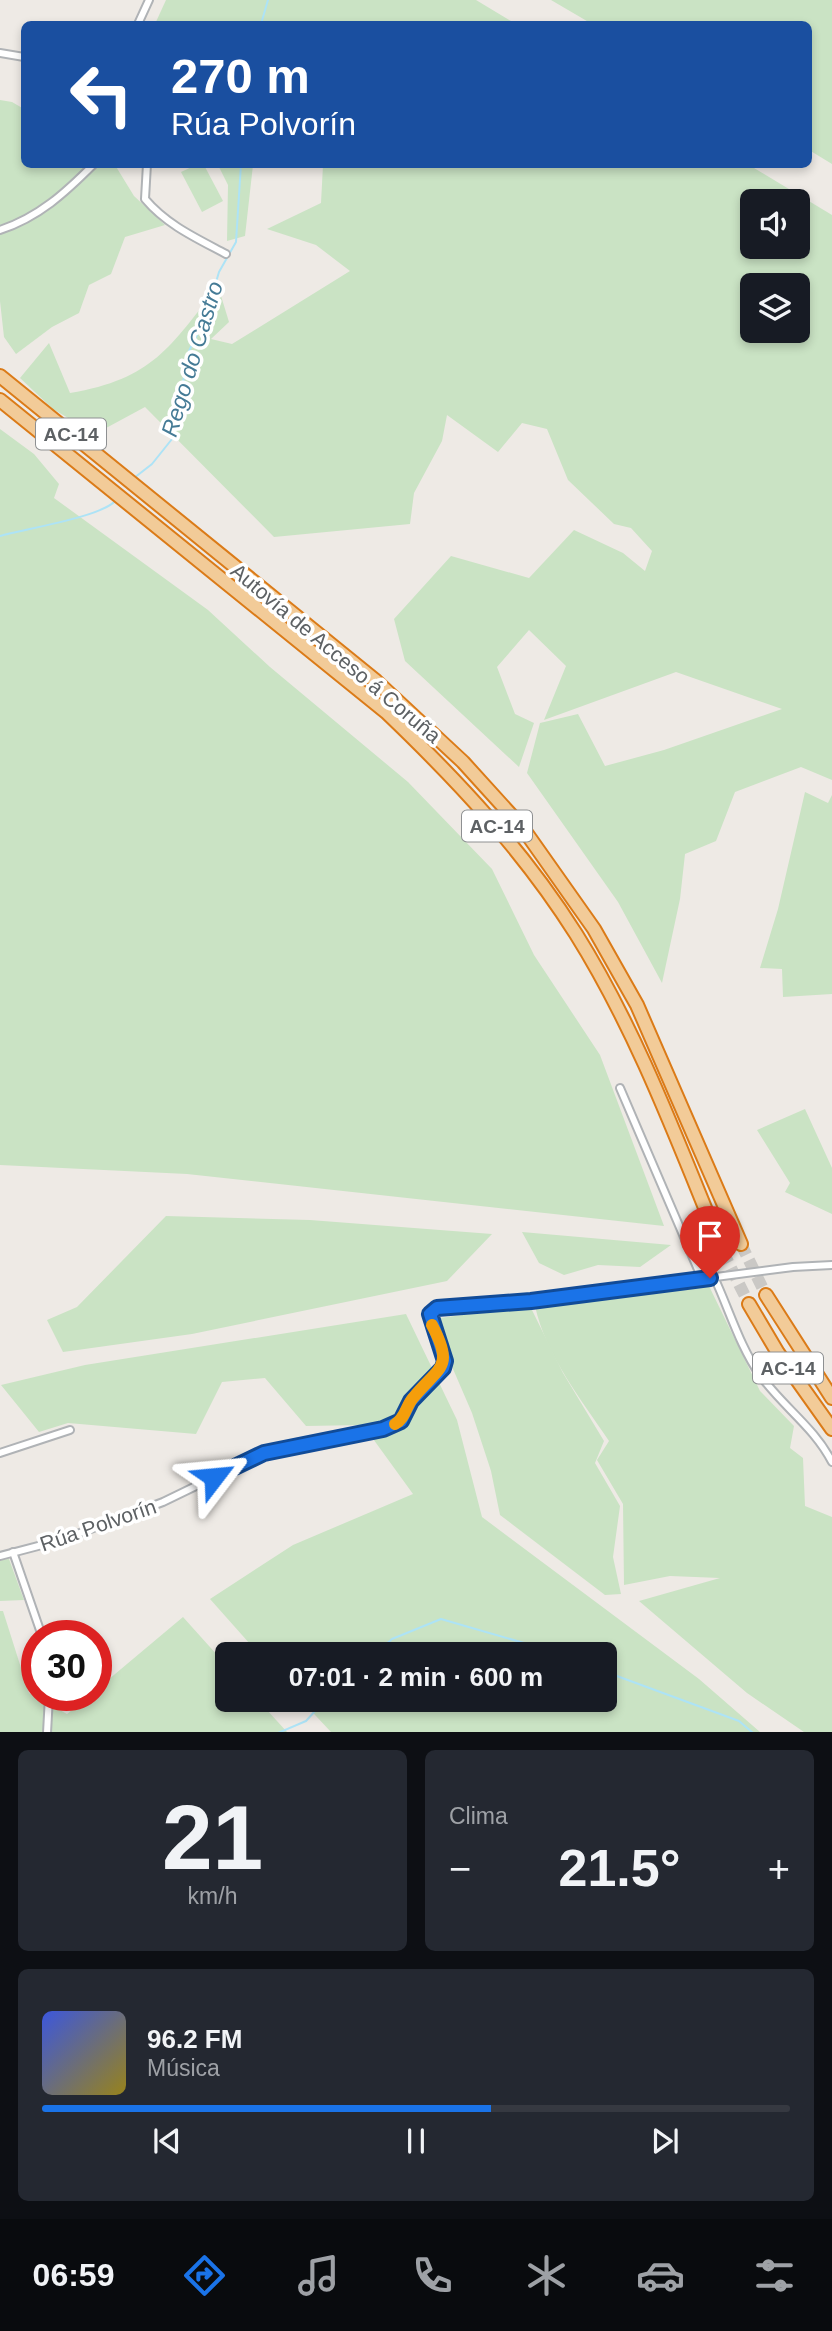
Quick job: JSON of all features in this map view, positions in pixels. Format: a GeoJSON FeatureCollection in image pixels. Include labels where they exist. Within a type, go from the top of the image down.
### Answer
{"type":"FeatureCollection","features":[{"type":"Feature","properties":{"kind":"highway","name":"Autovía de Acceso á Coruña"},"geometry":{"type":"LineString","coordinates":[[0,376],[376,681],[463,762],[522,827],[594,929],[637,1005],[741,1244]]}},
{"type":"Feature","properties":{"kind":"highway","name":"Autovía de Acceso á Coruña"},"geometry":{"type":"LineString","coordinates":[[0,400],[386,712],[444,767],[508,838],[576,934],[622,1018],[723,1252]]}},
{"type":"Feature","properties":{"kind":"highway","name":"AC-14"},"geometry":{"type":"LineString","coordinates":[[766,1295],[832,1398]]}},
{"type":"Feature","properties":{"kind":"highway","name":"AC-14"},"geometry":{"type":"LineString","coordinates":[[749,1304],[778,1353],[832,1429]]}},
{"type":"Feature","properties":{"kind":"street"},"geometry":{"type":"LineString","coordinates":[[139,21],[149,0]]}},
{"type":"Feature","properties":{"kind":"street"},"geometry":{"type":"LineString","coordinates":[[0,53],[21,56]]}},
{"type":"Feature","properties":{"kind":"street"},"geometry":{"type":"LineString","coordinates":[[0,230],[37,214],[54,203],[90,168]]}},
{"type":"Feature","properties":{"kind":"street"},"geometry":{"type":"LineString","coordinates":[[147,168],[145,199],[156,212],[178,229],[226,254]]}},
{"type":"Feature","properties":{"kind":"street"},"geometry":{"type":"LineString","coordinates":[[620,1088],[750,1360],[785,1405],[825,1445],[832,1462]]}},
{"type":"Feature","properties":{"kind":"street"},"geometry":{"type":"LineString","coordinates":[[709,1278],[832,1265]]}},
{"type":"Feature","properties":{"kind":"street","name":"Rúa Polvorín"},"geometry":{"type":"LineString","coordinates":[[0,1556],[61,1540],[163,1502],[257,1455],[383,1429],[401,1421],[411,1401],[443,1368],[445,1361],[430,1314],[437,1308],[531,1301],[709,1278]]}},
{"type":"Feature","properties":{"kind":"street"},"geometry":{"type":"LineString","coordinates":[[0,1453],[70,1430]]}},
{"type":"Feature","properties":{"kind":"street"},"geometry":{"type":"LineString","coordinates":[[13,1552],[36,1620]]}},
{"type":"Feature","properties":{"kind":"street"},"geometry":{"type":"LineString","coordinates":[[47,1732],[48,1711]]}},
{"type":"Feature","properties":{"kind":"green space"},"geometry":{"type":"Polygon","coordinates":[[[166,0],[476,0],[511,21],[156,21],[166,0]]]}},
{"type":"Feature","properties":{"kind":"green space"},"geometry":{"type":"Polygon","coordinates":[[[551,0],[832,0],[832,164],[812,152],[812,21],[587,21],[551,0]]]}},
{"type":"Feature","properties":{"kind":"green space"},"geometry":{"type":"Polygon","coordinates":[[[0,100],[21,107],[21,168],[117,168],[134,196],[165,225],[125,237],[111,274],[89,285],[79,313],[52,327],[16,354],[4,337],[0,301],[0,100]]]}},
{"type":"Feature","properties":{"kind":"green space"},"geometry":{"type":"Polygon","coordinates":[[[190,168],[206,168],[223,201],[202,212],[181,172],[190,168]]]}},
{"type":"Feature","properties":{"kind":"green space"},"geometry":{"type":"Polygon","coordinates":[[[220,168],[253,168],[245,236],[227,241],[228,185],[220,168]]]}},
{"type":"Feature","properties":{"kind":"green space"},"geometry":{"type":"Polygon","coordinates":[[[323,168],[754,168],[789,189],[740,189],[740,259],[810,259],[810,202],[832,215],[832,780],[801,767],[735,792],[716,841],[685,854],[680,899],[662,983],[618,902],[527,773],[540,723],[578,714],[605,766],[664,750],[782,709],[676,672],[544,720],[566,666],[529,630],[497,667],[515,714],[534,723],[519,767],[405,661],[394,619],[451,556],[529,578],[574,530],[623,553],[645,571],[652,551],[631,528],[614,524],[568,480],[547,429],[522,423],[498,452],[447,415],[442,441],[414,493],[410,524],[274,537],[145,407],[95,434],[53,409],[20,378],[49,343],[70,393],[121,379],[141,369],[172,343],[218,286],[229,322],[211,339],[232,344],[350,271],[316,245],[267,229],[321,203],[323,168]]]}},
{"type":"Feature","properties":{"kind":"green space"},"geometry":{"type":"Polygon","coordinates":[[[0,429],[34,454],[59,484],[54,498],[208,610],[270,667],[408,782],[492,869],[534,955],[600,1055],[664,1226],[187,1174],[0,1165],[0,429]]]}},
{"type":"Feature","properties":{"kind":"green space"},"geometry":{"type":"Polygon","coordinates":[[[805,792],[828,803],[832,795],[832,994],[783,997],[782,969],[760,968],[778,909],[805,792]]]}},
{"type":"Feature","properties":{"kind":"green space"},"geometry":{"type":"Polygon","coordinates":[[[805,1109],[832,1168],[832,1214],[785,1192],[790,1183],[757,1130],[805,1109]]]}},
{"type":"Feature","properties":{"kind":"green space"},"geometry":{"type":"Polygon","coordinates":[[[166,1216],[310,1220],[492,1234],[447,1281],[192,1334],[63,1352],[47,1320],[77,1307],[166,1216]]]}},
{"type":"Feature","properties":{"kind":"green space"},"geometry":{"type":"Polygon","coordinates":[[[522,1232],[671,1245],[640,1267],[598,1265],[564,1275],[539,1263],[522,1232]]]}},
{"type":"Feature","properties":{"kind":"green space"},"geometry":{"type":"Polygon","coordinates":[[[709,1286],[760,1391],[794,1426],[790,1448],[803,1458],[805,1506],[832,1517],[832,1732],[804,1732],[747,1693],[639,1601],[720,1578],[670,1576],[624,1585],[623,1504],[597,1460],[609,1441],[556,1360],[535,1306],[709,1286]]]}},
{"type":"Feature","properties":{"kind":"green space"},"geometry":{"type":"Polygon","coordinates":[[[530,1306],[563,1373],[604,1441],[595,1463],[620,1506],[613,1557],[621,1594],[605,1595],[500,1515],[491,1471],[472,1413],[450,1362],[440,1318],[530,1306]]]}},
{"type":"Feature","properties":{"kind":"green space"},"geometry":{"type":"Polygon","coordinates":[[[406,1314],[457,1420],[482,1517],[699,1679],[760,1732],[331,1732],[312,1712],[617,1712],[617,1642],[248,1642],[210,1599],[293,1545],[413,1494],[363,1425],[306,1426],[265,1378],[222,1382],[196,1434],[68,1423],[39,1432],[1,1385],[85,1365],[406,1314]]]}},
{"type":"Feature","properties":{"kind":"green space"},"geometry":{"type":"Polygon","coordinates":[[[9,1559],[24,1600],[0,1601],[0,1560],[9,1559]]]}},
{"type":"Feature","properties":{"kind":"green space"},"geometry":{"type":"Polygon","coordinates":[[[0,1611],[3,1611],[21,1668],[21,1711],[62,1711],[67,1714],[71,1711],[112,1711],[112,1677],[183,1617],[215,1653],[215,1712],[269,1712],[287,1732],[0,1732],[0,1611]]]}},
{"type":"Feature","properties":{"kind":"waterway","name":"Rego do Castro"},"geometry":{"type":"LineString","coordinates":[[262,21],[268,0]]}},
{"type":"Feature","properties":{"kind":"waterway","name":"Rego do Castro"},"geometry":{"type":"LineString","coordinates":[[134,478],[152,464],[172,439],[189,351],[206,316],[219,272],[236,242],[241,168]]}},
{"type":"Feature","properties":{"kind":"waterway","name":"Rego do Castro"},"geometry":{"type":"LineString","coordinates":[[0,536],[79,517],[107,507],[115,501]]}},
{"type":"Feature","properties":{"kind":"waterway"},"geometry":{"type":"LineString","coordinates":[[389,1642],[441,1619],[521,1642]]}},
{"type":"Feature","properties":{"kind":"waterway"},"geometry":{"type":"LineString","coordinates":[[617,1676],[739,1721],[752,1732]]}},
{"type":"Feature","properties":{"kind":"waterway"},"geometry":{"type":"LineString","coordinates":[[280,1732],[306,1721],[314,1712]]}},
{"type":"Feature","properties":{"kind":"tunnel"},"geometry":{"type":"LineString","coordinates":[[741,1244],[766,1295]]}},
{"type":"Feature","properties":{"kind":"tunnel"},"geometry":{"type":"LineString","coordinates":[[723,1252],[749,1304]]}},
{"type":"Feature","properties":{"kind":"slow traffic"},"geometry":{"type":"LineString","coordinates":[[395,1424],[401,1421],[419,1391],[443,1368],[445,1356],[432,1325]]}},
{"type":"Feature","properties":{"kind":"route"},"geometry":{"type":"LineString","coordinates":[[214,1477],[238,1463],[264,1453],[383,1429],[401,1421],[411,1401],[443,1368],[445,1356],[430,1314],[437,1308],[531,1301],[710,1278]]}}]}
